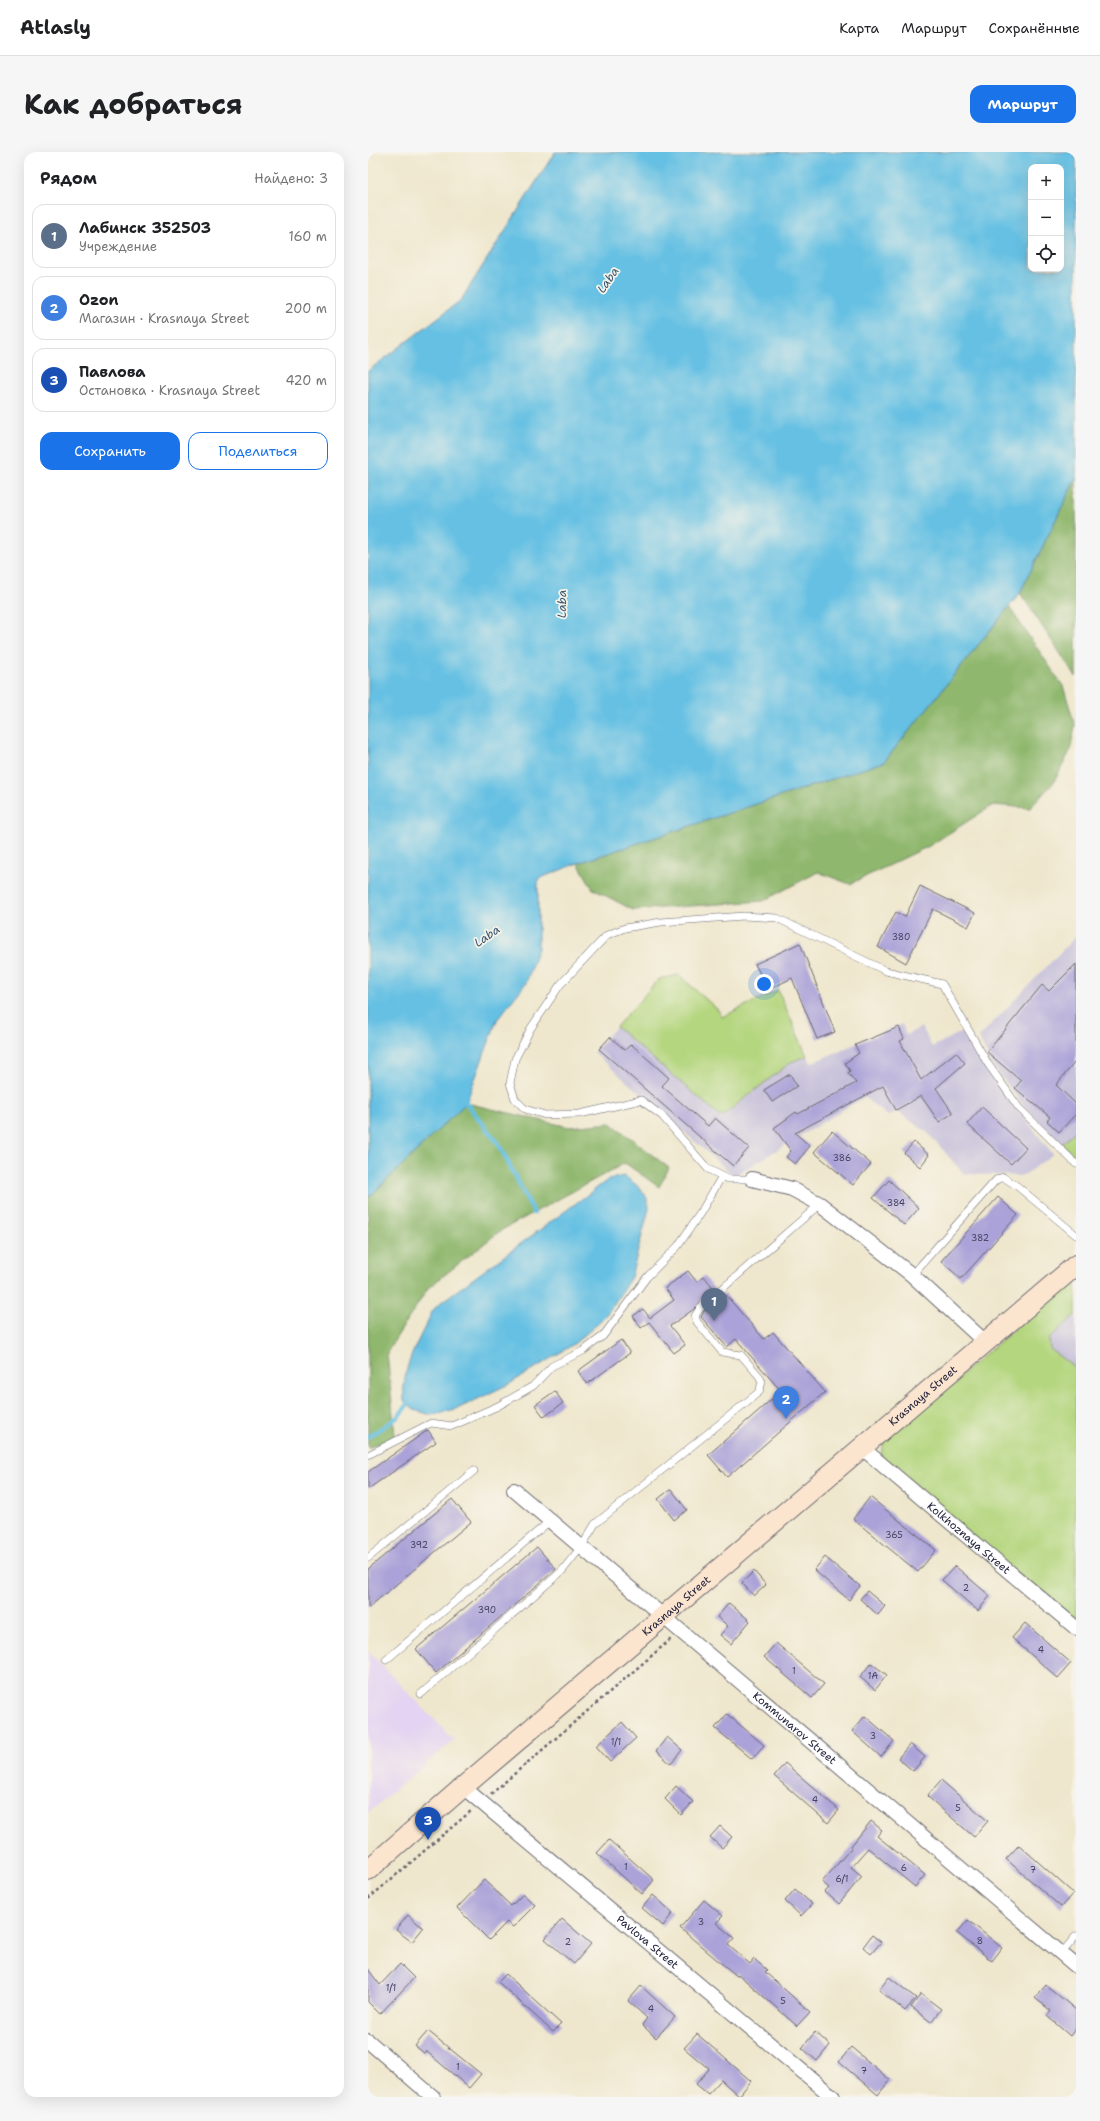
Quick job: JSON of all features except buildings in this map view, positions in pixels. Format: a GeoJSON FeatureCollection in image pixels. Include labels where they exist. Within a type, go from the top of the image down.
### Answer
{"type":"FeatureCollection","features":[{"type":"Feature","properties":{"kind":"street"},"geometry":{"type":"LineString","coordinates":[[752,1179],[792,1189],[820,1204],[912,1275],[985,1342]]}},
{"type":"Feature","properties":{"kind":"street","name":"Krasnaya Street"},"geometry":{"type":"LineString","coordinates":[[368,1870],[663,1616],[1076,1265]]}},
{"type":"Feature","properties":{"kind":"street","name":"Kolkhoznaya Street"},"geometry":{"type":"LineString","coordinates":[[861,1448],[1076,1628]]}},
{"type":"Feature","properties":{"kind":"street","name":"Kommunarov Street"},"geometry":{"type":"LineString","coordinates":[[514,1490],[582,1546],[680,1631],[1076,1966]]}},
{"type":"Feature","properties":{"kind":"street","name":"Pavlova Street"},"geometry":{"type":"LineString","coordinates":[[463,1787],[832,2097]]}},
{"type":"Feature","properties":{"kind":"street"},"geometry":{"type":"LineString","coordinates":[[368,2041],[433,2097]]}},
{"type":"Feature","properties":{"kind":"lane"},"geometry":{"type":"LineString","coordinates":[[752,1179],[728,1179],[708,1170],[662,1116],[641,1100],[580,1114],[545,1115],[525,1109],[515,1099],[510,1083],[515,1059],[531,1028],[560,986],[607,934],[625,928],[661,922],[744,916],[777,918],[886,971],[942,984],[988,1064],[1019,1108],[1076,1164]]}},
{"type":"Feature","properties":{"kind":"lane"},"geometry":{"type":"LineString","coordinates":[[368,1455],[431,1423],[452,1426],[498,1406],[533,1386],[552,1366],[583,1350],[603,1336],[647,1277],[678,1246],[701,1212],[722,1176]]}},
{"type":"Feature","properties":{"kind":"lane"},"geometry":{"type":"LineString","coordinates":[[912,1275],[996,1180],[1003,1177],[1017,1186],[1076,1235]]}},
{"type":"Feature","properties":{"kind":"lane"},"geometry":{"type":"LineString","coordinates":[[421,1694],[562,1571],[582,1546],[595,1524],[759,1392],[762,1382],[759,1376],[741,1355],[722,1352],[697,1322],[695,1316],[700,1308],[820,1204]]}},
{"type":"Feature","properties":{"kind":"lane"},"geometry":{"type":"LineString","coordinates":[[368,1558],[474,1471]]}},
{"type":"Feature","properties":{"kind":"lane"},"geometry":{"type":"LineString","coordinates":[[386,1660],[551,1520]]}},
{"type":"Feature","properties":{"kind":"lane"},"geometry":{"type":"LineString","coordinates":[[1061,1954],[1076,1936]]}},
{"type":"Feature","properties":{"kind":"path"},"geometry":{"type":"LineString","coordinates":[[368,1899],[680,1631]]}},
{"type":"Feature","properties":{"kind":"shaded area"},"geometry":{"type":"Polygon","coordinates":[[[1076,936],[1076,1130],[1062,1144],[1023,1105],[990,1062],[979,1037],[1076,936]]]}},
{"type":"Feature","properties":{"kind":"shaded area"},"geometry":{"type":"Polygon","coordinates":[[[902,1024],[906,1035],[922,1027],[932,1047],[961,1032],[979,1060],[1053,1154],[1023,1176],[964,1174],[928,1133],[898,1112],[888,1116],[864,1097],[734,1176],[593,1052],[616,1027],[722,1117],[791,1062],[807,1056],[811,1063],[902,1024]]]}},
{"type":"Feature","properties":{"kind":"shaded area"},"geometry":{"type":"Polygon","coordinates":[[[1076,1314],[1076,1369],[1050,1349],[1049,1339],[1076,1314]]]}},
{"type":"Feature","properties":{"kind":"shaded area"},"geometry":{"type":"Polygon","coordinates":[[[368,1651],[454,1740],[368,1813],[368,1651]]]}},
{"type":"Feature","properties":{"kind":"green space"},"geometry":{"type":"Polygon","coordinates":[[[1076,478],[1076,677],[1020,593],[1076,478]]]}},
{"type":"Feature","properties":{"kind":"green space"},"geometry":{"type":"Polygon","coordinates":[[[1009,607],[1063,686],[1075,725],[1070,751],[1054,782],[1030,808],[993,805],[929,846],[850,884],[818,872],[763,901],[633,910],[593,889],[578,863],[884,762],[1009,607]]]}},
{"type":"Feature","properties":{"kind":"green space"},"geometry":{"type":"Polygon","coordinates":[[[679,975],[718,1010],[722,1017],[778,990],[807,1056],[791,1062],[721,1117],[616,1027],[659,979],[679,975]]]}},
{"type":"Feature","properties":{"kind":"green space"},"geometry":{"type":"Polygon","coordinates":[[[466,1103],[569,1127],[611,1123],[669,1168],[659,1187],[625,1163],[500,1231],[428,1288],[387,1352],[395,1436],[368,1448],[368,1198],[466,1103]]]}},
{"type":"Feature","properties":{"kind":"green space"},"geometry":{"type":"Polygon","coordinates":[[[1076,1130],[1076,1157],[1062,1144],[1076,1130]]]}},
{"type":"Feature","properties":{"kind":"green space"},"geometry":{"type":"Polygon","coordinates":[[[1076,1277],[1076,1314],[1049,1339],[1050,1349],[1076,1369],[1076,1624],[885,1462],[881,1454],[884,1440],[1076,1277]]]}},
{"type":"Feature","properties":{"kind":"water","name":"Laba"},"geometry":{"type":"Polygon","coordinates":[[[555,152],[1076,152],[1076,478],[1020,593],[884,762],[578,863],[538,879],[538,948],[526,983],[497,1020],[466,1103],[368,1198],[368,371],[461,300],[555,152]]]}},
{"type":"Feature","properties":{"kind":"water"},"geometry":{"type":"Polygon","coordinates":[[[624,1176],[641,1190],[647,1198],[649,1209],[631,1277],[612,1307],[601,1321],[574,1344],[511,1383],[459,1408],[432,1415],[414,1410],[404,1401],[405,1377],[408,1365],[433,1310],[440,1303],[609,1179],[624,1176]]]}},
{"type":"Feature","properties":{"kind":"waterway"},"geometry":{"type":"LineString","coordinates":[[465,1098],[466,1103],[498,1143],[534,1213]]}},
{"type":"Feature","properties":{"kind":"waterway"},"geometry":{"type":"LineString","coordinates":[[368,1437],[398,1417],[410,1401]]}},
{"type":"Feature","properties":{"kind":"place","name":"Лабинск 352503"},"geometry":{"type":"Point","coordinates":[714,1321]}},
{"type":"Feature","properties":{"kind":"place","name":"Ozon"},"geometry":{"type":"Point","coordinates":[786,1419]}},
{"type":"Feature","properties":{"kind":"place","name":"Павлова"},"geometry":{"type":"Point","coordinates":[428,1840]}}]}
